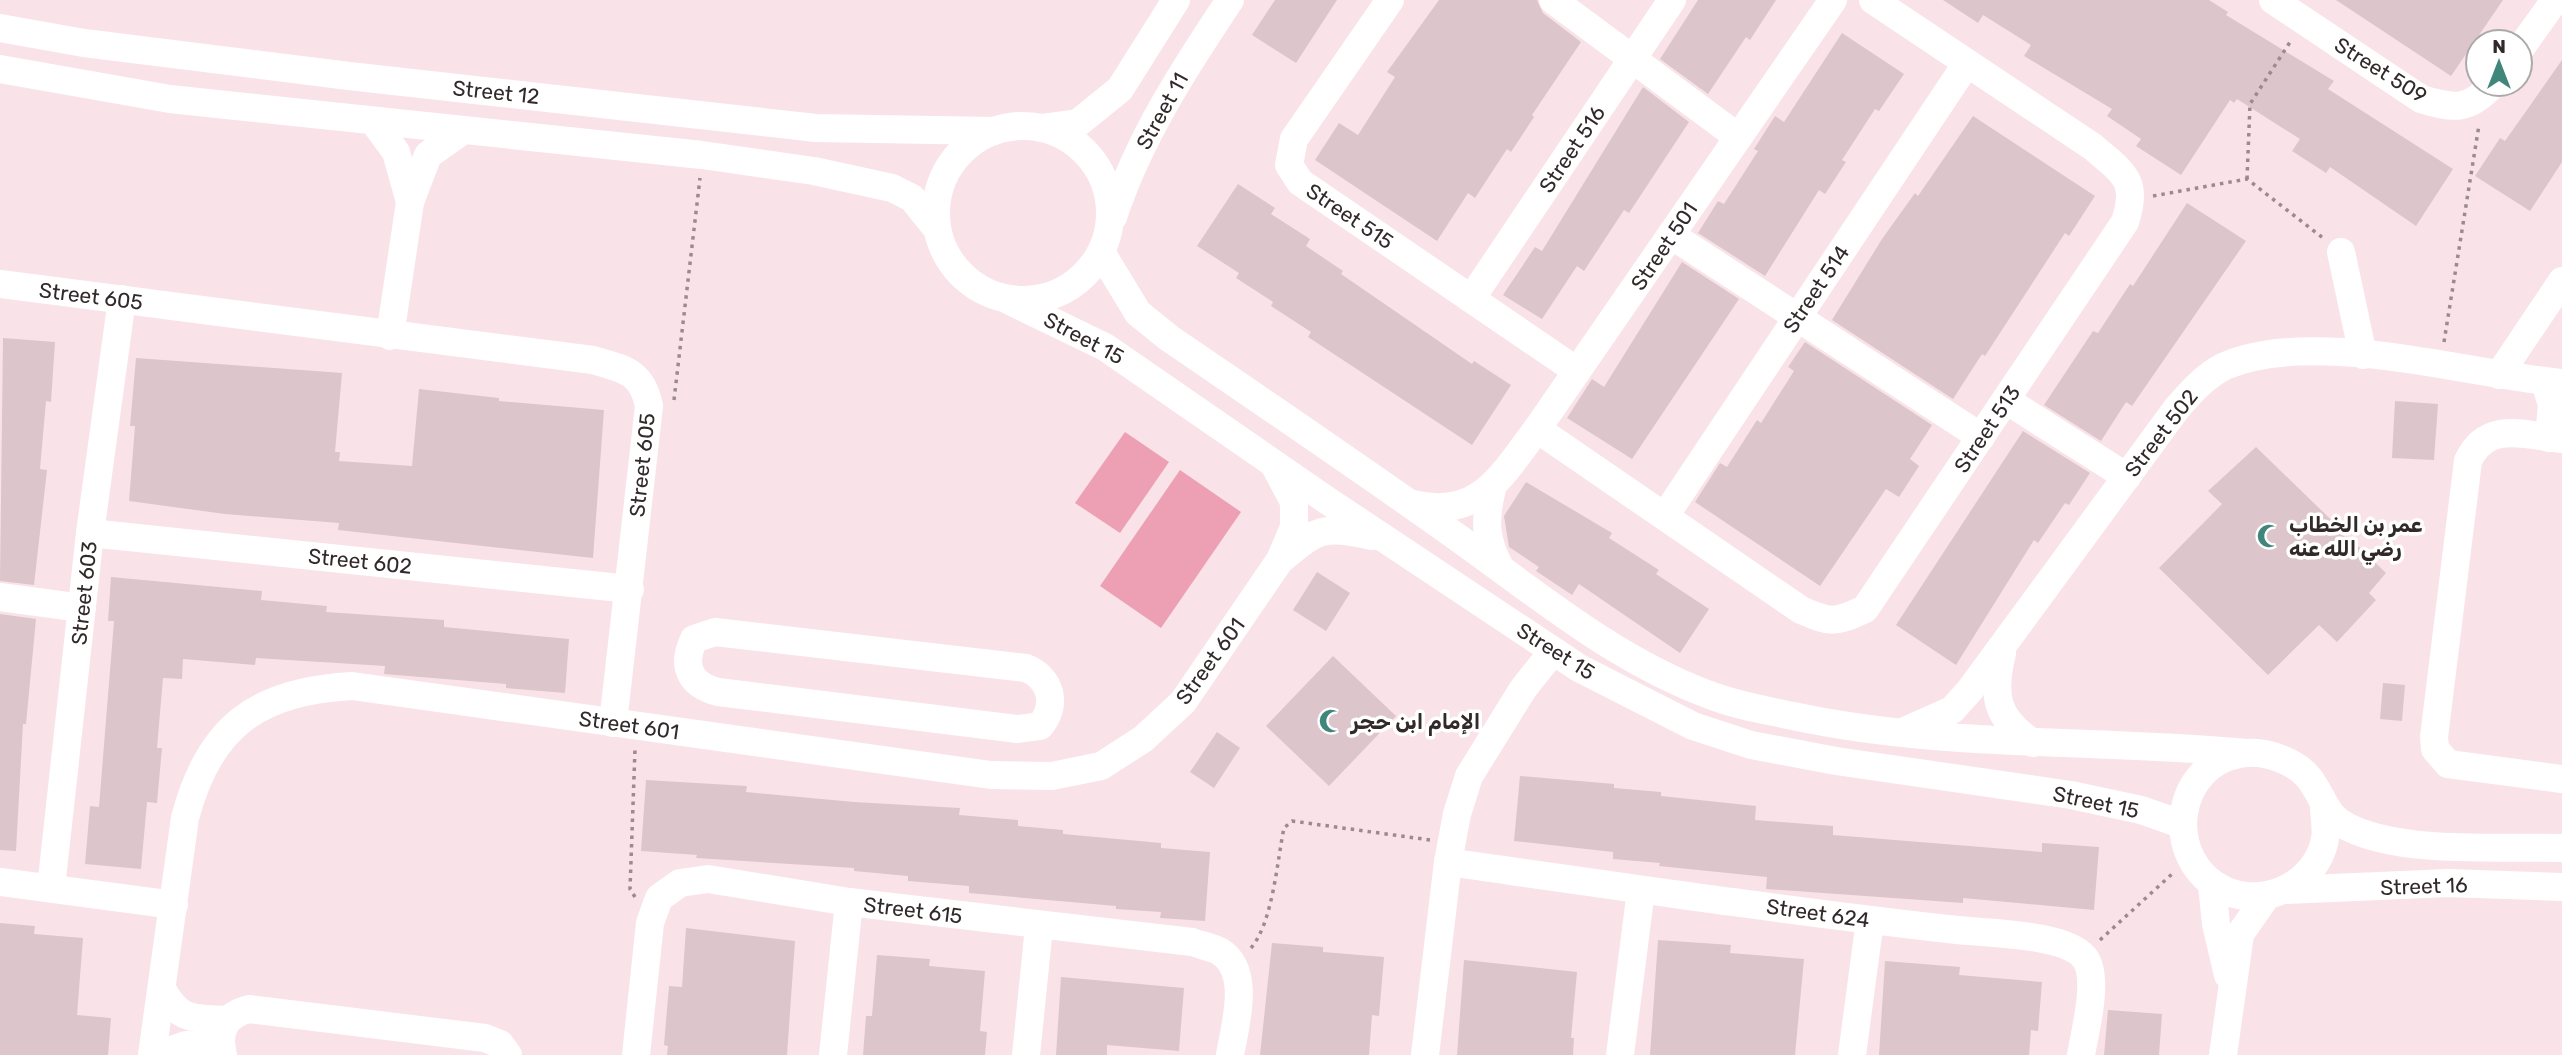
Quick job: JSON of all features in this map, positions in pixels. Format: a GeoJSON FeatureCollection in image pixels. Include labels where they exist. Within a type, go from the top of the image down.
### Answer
{"type":"FeatureCollection","features":[{"type":"Feature","properties":{"kind":"street","name":"Street 11"},"geometry":{"type":"LineString","coordinates":[[1039,128],[1078,123],[1120,89],[1176,0]]}},
{"type":"Feature","properties":{"kind":"street","name":"Street 11"},"geometry":{"type":"LineString","coordinates":[[1105,241],[1127,174],[1154,122],[1230,0]]}},
{"type":"Feature","properties":{"kind":"street","name":"Street 515"},"geometry":{"type":"LineString","coordinates":[[1390,0],[1294,139],[1289,165],[1300,182],[1577,372]]}},
{"type":"Feature","properties":{"kind":"street"},"geometry":{"type":"LineString","coordinates":[[1553,0],[1738,137]]}},
{"type":"Feature","properties":{"kind":"street","name":"Street 516"},"geometry":{"type":"LineString","coordinates":[[1471,299],[1672,0]]}},
{"type":"Feature","properties":{"kind":"street","name":"Street 501"},"geometry":{"type":"LineString","coordinates":[[1409,503],[1433,509],[1453,508],[1471,502],[1492,489],[1577,372],[1833,0]]}},
{"type":"Feature","properties":{"kind":"street"},"geometry":{"type":"LineString","coordinates":[[1873,0],[2093,148],[2123,173],[2133,200]]}},
{"type":"Feature","properties":{"kind":"street"},"geometry":{"type":"LineString","coordinates":[[2534,29],[2555,0]]}},
{"type":"Feature","properties":{"kind":"street","name":"Street 509"},"geometry":{"type":"LineString","coordinates":[[2290,8],[2421,99],[2449,107],[2469,104],[2477,98]]}},
{"type":"Feature","properties":{"kind":"street","name":"Street 12"},"geometry":{"type":"LineString","coordinates":[[0,28],[85,43],[335,75],[816,128],[994,131]]}},
{"type":"Feature","properties":{"kind":"street","name":"Street 514"},"geometry":{"type":"LineString","coordinates":[[1665,516],[1967,63]]}},
{"type":"Feature","properties":{"kind":"street","name":"Street 12"},"geometry":{"type":"LineString","coordinates":[[0,69],[170,99],[702,156],[878,183],[912,198],[937,229]]}},
{"type":"Feature","properties":{"kind":"street"},"geometry":{"type":"LineString","coordinates":[[374,122],[396,152],[410,202]]}},
{"type":"Feature","properties":{"kind":"street"},"geometry":{"type":"LineString","coordinates":[[1017,127],[1039,128],[1065,137],[1086,154],[1102,176],[1110,202],[1105,241],[1084,275],[1061,292],[1034,300],[1006,299],[981,290],[961,274],[945,254],[937,229],[936,205],[942,181],[954,159],[972,142],[994,131],[1017,127]]}},
{"type":"Feature","properties":{"kind":"street"},"geometry":{"type":"LineString","coordinates":[[390,335],[410,202],[428,155],[462,131]]}},
{"type":"Feature","properties":{"kind":"street","name":"Street 513"},"geometry":{"type":"LineString","coordinates":[[1537,429],[1801,610],[1827,621],[1846,617],[1865,609],[2125,222],[2133,200]]}},
{"type":"Feature","properties":{"kind":"street"},"geometry":{"type":"LineString","coordinates":[[1671,235],[1981,437]]}},
{"type":"Feature","properties":{"kind":"street","name":"Street 15"},"geometry":{"type":"LineString","coordinates":[[1105,241],[1138,313],[1409,503],[1596,639],[1658,673],[1709,695],[1834,725],[1898,734],[2033,743],[2157,745],[2246,753]]}},
{"type":"Feature","properties":{"kind":"street"},"geometry":{"type":"LineString","coordinates":[[2341,252],[2363,355]]}},
{"type":"Feature","properties":{"kind":"street"},"geometry":{"type":"LineString","coordinates":[[2499,375],[2562,281]]}},
{"type":"Feature","properties":{"kind":"street","name":"Street 605"},"geometry":{"type":"LineString","coordinates":[[0,284],[593,360],[628,370],[645,386],[649,406],[613,723]]}},
{"type":"Feature","properties":{"kind":"street","name":"Street 603"},"geometry":{"type":"LineString","coordinates":[[51,888],[90,533],[122,299]]}},
{"type":"Feature","properties":{"kind":"street","name":"Street 15"},"geometry":{"type":"LineString","coordinates":[[1006,299],[1105,347],[1383,539],[1579,668],[1681,720],[1751,745],[1836,761],[2071,795],[2141,810],[2180,824]]}},
{"type":"Feature","properties":{"kind":"street","name":"Street 502"},"geometry":{"type":"LineString","coordinates":[[1898,734],[1934,721],[1952,710],[2003,646],[2178,408],[2199,383],[2224,367],[2291,351],[2363,355],[2554,382]]}},
{"type":"Feature","properties":{"kind":"street"},"geometry":{"type":"LineString","coordinates":[[2554,382],[2552,405],[2556,439],[2493,434],[2474,447],[2468,461],[2434,737],[2435,749],[2448,764],[2562,779]]}},
{"type":"Feature","properties":{"kind":"street"},"geometry":{"type":"LineString","coordinates":[[2006,400],[2127,477]]}},
{"type":"Feature","properties":{"kind":"street","name":"Street 601"},"geometry":{"type":"LineString","coordinates":[[152,1055],[185,818],[195,781],[212,752],[241,720],[276,699],[312,688],[352,686],[991,775],[1052,776],[1101,766],[1143,738],[1183,702],[1280,560],[1294,527],[1294,502],[1274,464]]}},
{"type":"Feature","properties":{"kind":"street","name":"Street 501"},"geometry":{"type":"LineString","coordinates":[[1492,489],[1485,531],[1491,552],[1501,569]]}},
{"type":"Feature","properties":{"kind":"street","name":"Street 601"},"geometry":{"type":"LineString","coordinates":[[1280,560],[1308,536],[1335,528],[1383,539]]}},
{"type":"Feature","properties":{"kind":"street","name":"Street 602"},"geometry":{"type":"LineString","coordinates":[[90,533],[630,589]]}},
{"type":"Feature","properties":{"kind":"street"},"geometry":{"type":"LineString","coordinates":[[0,597],[82,608]]}},
{"type":"Feature","properties":{"kind":"street"},"geometry":{"type":"LineString","coordinates":[[715,632],[1026,668],[1045,680],[1050,692],[1047,718],[1040,726],[1030,729],[865,711],[704,689],[687,669],[690,648],[694,639],[715,632]]}},
{"type":"Feature","properties":{"kind":"street","name":"Street 502"},"geometry":{"type":"LineString","coordinates":[[2003,646],[1996,695],[2002,714],[2016,732],[2033,743]]}},
{"type":"Feature","properties":{"kind":"street"},"geometry":{"type":"LineString","coordinates":[[1425,1055],[1449,852],[1469,776],[1523,689],[1553,651]]}},
{"type":"Feature","properties":{"kind":"street"},"geometry":{"type":"LineString","coordinates":[[865,711],[875,742],[888,761]]}},
{"type":"Feature","properties":{"kind":"street"},"geometry":{"type":"LineString","coordinates":[[838,754],[865,711]]}},
{"type":"Feature","properties":{"kind":"street"},"geometry":{"type":"LineString","coordinates":[[2223,1055],[2239,934],[2276,893],[2311,870],[2325,840],[2324,807],[2308,777],[2280,757],[2246,753],[2213,765],[2189,790],[2180,824],[2189,859],[2212,885],[2238,896],[2276,893]]}},
{"type":"Feature","properties":{"kind":"street","name":"Street 16"},"geometry":{"type":"LineString","coordinates":[[2324,807],[2334,821],[2381,841],[2560,845]]}},
{"type":"Feature","properties":{"kind":"street","name":"Street 624"},"geometry":{"type":"LineString","coordinates":[[1449,852],[1641,890],[2038,939],[2072,947],[2083,956]]}},
{"type":"Feature","properties":{"kind":"street","name":"Street 615"},"geometry":{"type":"LineString","coordinates":[[636,1055],[650,923],[659,898],[680,883],[708,879],[849,902],[1039,927],[1192,942],[1220,951],[1233,968]]}},
{"type":"Feature","properties":{"kind":"street"},"geometry":{"type":"LineString","coordinates":[[0,882],[174,905]]}},
{"type":"Feature","properties":{"kind":"street","name":"Street 16"},"geometry":{"type":"LineString","coordinates":[[2276,893],[2448,883],[2562,887]]}},
{"type":"Feature","properties":{"kind":"street"},"geometry":{"type":"LineString","coordinates":[[2212,885],[2216,924],[2232,989]]}},
{"type":"Feature","properties":{"kind":"street"},"geometry":{"type":"LineString","coordinates":[[1620,1055],[1641,890]]}},
{"type":"Feature","properties":{"kind":"street"},"geometry":{"type":"LineString","coordinates":[[833,1055],[849,902]]}},
{"type":"Feature","properties":{"kind":"street"},"geometry":{"type":"LineString","coordinates":[[1852,1055],[1870,920]]}},
{"type":"Feature","properties":{"kind":"street"},"geometry":{"type":"LineString","coordinates":[[1026,1055],[1039,927]]}},
{"type":"Feature","properties":{"kind":"street"},"geometry":{"type":"LineString","coordinates":[[2081,1055],[2092,983],[2090,965],[2083,956]]}},
{"type":"Feature","properties":{"kind":"street"},"geometry":{"type":"LineString","coordinates":[[1230,1055],[1240,990],[1233,968]]}},
{"type":"Feature","properties":{"kind":"street"},"geometry":{"type":"LineString","coordinates":[[162,989],[170,1004],[182,1015],[227,1020],[239,1012],[258,1009],[485,1038],[500,1044],[508,1055]]}},
{"type":"Feature","properties":{"kind":"street"},"geometry":{"type":"LineString","coordinates":[[159,1055],[186,1045],[222,1051],[227,1020]]}},
{"type":"Feature","properties":{"kind":"path"},"geometry":{"type":"LineString","coordinates":[[2246,179],[2250,103],[2290,8]]}},
{"type":"Feature","properties":{"kind":"path"},"geometry":{"type":"LineString","coordinates":[[2440,367],[2487,98]]}},
{"type":"Feature","properties":{"kind":"path"},"geometry":{"type":"LineString","coordinates":[[2133,200],[2246,179],[2341,252]]}},
{"type":"Feature","properties":{"kind":"path"},"geometry":{"type":"LineString","coordinates":[[1233,968],[1260,938],[1284,828],[1292,821],[1449,852]]}},
{"type":"Feature","properties":{"kind":"path"},"geometry":{"type":"LineString","coordinates":[[2083,956],[2189,859]]}},
{"type":"Feature","properties":{"kind":"shaded area"},"geometry":{"type":"Polygon","coordinates":[[[1125,432],[1169,462],[1120,533],[1075,503],[1125,432]]]}},
{"type":"Feature","properties":{"kind":"shaded area"},"geometry":{"type":"Polygon","coordinates":[[[1180,470],[1241,512],[1161,628],[1100,586],[1180,470]]]}},
{"type":"Feature","properties":{"kind":"building"},"geometry":{"type":"Polygon","coordinates":[[[1275,0],[1337,0],[1296,63],[1252,35],[1275,0]]]}},
{"type":"Feature","properties":{"kind":"building"},"geometry":{"type":"Polygon","coordinates":[[[1439,0],[1537,0],[1543,13],[1581,42],[1532,115],[1534,117],[1511,152],[1507,149],[1475,198],[1468,193],[1437,241],[1315,160],[1339,123],[1358,135],[1395,77],[1387,72],[1439,0]]]}},
{"type":"Feature","properties":{"kind":"building"},"geometry":{"type":"Polygon","coordinates":[[[1698,0],[1776,0],[1750,40],[1746,37],[1708,94],[1660,59],[1698,0]]]}},
{"type":"Feature","properties":{"kind":"building"},"geometry":{"type":"Polygon","coordinates":[[[1943,0],[2209,0],[2228,12],[2226,15],[2334,81],[2328,89],[2453,169],[2416,226],[2330,167],[2326,173],[2292,151],[2300,139],[2237,99],[2234,103],[2230,100],[2181,175],[2136,146],[2141,139],[2107,116],[2112,109],[2024,56],[2031,45],[1983,15],[1978,23],[1943,0]]]}},
{"type":"Feature","properties":{"kind":"building"},"geometry":{"type":"Polygon","coordinates":[[[2336,0],[2503,0],[2484,28],[2464,28],[2464,57],[2451,76],[2336,0]]]}},
{"type":"Feature","properties":{"kind":"building"},"geometry":{"type":"Polygon","coordinates":[[[1842,33],[1904,74],[1879,111],[1875,109],[1842,160],[1846,162],[1825,194],[1819,190],[1765,276],[1698,233],[1718,201],[1724,204],[1758,151],[1754,149],[1775,116],[1784,122],[1842,33]]]}},
{"type":"Feature","properties":{"kind":"building"},"geometry":{"type":"Polygon","coordinates":[[[2562,60],[2562,162],[2530,211],[2475,176],[2500,138],[2505,141],[2562,60]]]}},
{"type":"Feature","properties":{"kind":"building"},"geometry":{"type":"Polygon","coordinates":[[[1643,87],[1689,122],[1629,213],[1624,210],[1584,271],[1577,266],[1542,319],[1503,295],[1535,247],[1542,251],[1643,87]]]}},
{"type":"Feature","properties":{"kind":"building"},"geometry":{"type":"Polygon","coordinates":[[[1973,116],[2095,196],[2069,236],[2065,233],[1985,356],[1982,354],[1953,399],[1832,320],[1882,239],[1915,193],[1918,196],[1973,116]]]}},
{"type":"Feature","properties":{"kind":"building"},"geometry":{"type":"Polygon","coordinates":[[[1238,184],[1275,208],[1271,214],[1310,239],[1306,246],[1343,271],[1341,274],[1472,364],[1474,361],[1511,385],[1472,445],[1308,337],[1311,332],[1271,306],[1273,302],[1236,278],[1239,273],[1197,246],[1238,184]]]}},
{"type":"Feature","properties":{"kind":"building"},"geometry":{"type":"Polygon","coordinates":[[[2187,203],[2246,241],[2132,406],[2126,402],[2101,441],[2044,405],[2093,331],[2098,333],[2130,284],[2133,286],[2187,203]]]}},
{"type":"Feature","properties":{"kind":"building"},"geometry":{"type":"Polygon","coordinates":[[[1682,262],[1739,299],[1632,459],[1567,418],[1592,379],[1604,387],[1682,262]]]}},
{"type":"Feature","properties":{"kind":"building"},"geometry":{"type":"Polygon","coordinates":[[[3,338],[55,342],[51,402],[46,401],[40,469],[47,470],[34,585],[0,581],[3,338]]]}},
{"type":"Feature","properties":{"kind":"building"},"geometry":{"type":"Polygon","coordinates":[[[1805,342],[1932,425],[1910,459],[1919,466],[1899,497],[1886,489],[1820,586],[1695,502],[1720,463],[1727,467],[1757,420],[1761,423],[1794,371],[1788,367],[1805,342]]]}},
{"type":"Feature","properties":{"kind":"building"},"geometry":{"type":"Polygon","coordinates":[[[136,358],[342,373],[335,452],[340,452],[339,461],[412,466],[419,389],[499,398],[499,401],[604,410],[593,558],[338,530],[339,523],[225,514],[129,501],[135,426],[130,426],[136,358]]]}},
{"type":"Feature","properties":{"kind":"building"},"geometry":{"type":"Polygon","coordinates":[[[2395,401],[2438,404],[2434,460],[2392,458],[2395,401]]]}},
{"type":"Feature","properties":{"kind":"building"},"geometry":{"type":"Polygon","coordinates":[[[2023,431],[2090,473],[2069,505],[2065,503],[2038,543],[2034,540],[1956,665],[1896,625],[2023,431]]]}},
{"type":"Feature","properties":{"kind":"building","name":"عمر بن الخطاب رضي الله عنه"},"geometry":{"type":"Polygon","coordinates":[[[2256,447],[2386,573],[2369,593],[2376,600],[2337,642],[2319,625],[2268,675],[2159,568],[2222,504],[2208,491],[2256,447]]]}},
{"type":"Feature","properties":{"kind":"building"},"geometry":{"type":"Polygon","coordinates":[[[1526,482],[1612,533],[1609,538],[1659,570],[1656,574],[1709,609],[1680,653],[1579,584],[1572,595],[1536,571],[1539,567],[1509,547],[1504,516],[1526,482]]]}},
{"type":"Feature","properties":{"kind":"building"},"geometry":{"type":"Polygon","coordinates":[[[1317,572],[1350,593],[1326,631],[1293,610],[1317,572]]]}},
{"type":"Feature","properties":{"kind":"building"},"geometry":{"type":"Polygon","coordinates":[[[111,577],[262,591],[261,600],[327,606],[326,612],[444,620],[444,627],[569,639],[565,693],[506,688],[506,684],[384,674],[385,666],[256,658],[255,665],[183,659],[182,679],[163,678],[157,748],[162,748],[157,803],[147,802],[141,869],[85,864],[90,806],[99,807],[114,621],[108,621],[111,577]]]}},
{"type":"Feature","properties":{"kind":"building"},"geometry":{"type":"Polygon","coordinates":[[[0,614],[36,619],[26,724],[23,724],[16,851],[0,850],[0,614]]]}},
{"type":"Feature","properties":{"kind":"building","name":"الإمام ابن حجر"},"geometry":{"type":"Polygon","coordinates":[[[1333,656],[1396,716],[1329,786],[1266,726],[1333,656]]]}},
{"type":"Feature","properties":{"kind":"building"},"geometry":{"type":"Polygon","coordinates":[[[2383,683],[2405,685],[2402,721],[2380,719],[2383,683]]]}},
{"type":"Feature","properties":{"kind":"building"},"geometry":{"type":"Polygon","coordinates":[[[1217,732],[1240,748],[1214,788],[1190,772],[1217,732]]]}},
{"type":"Feature","properties":{"kind":"building"},"geometry":{"type":"Polygon","coordinates":[[[1520,776],[1614,784],[1614,788],[1661,792],[1661,796],[1756,806],[1755,820],[1833,826],[1833,835],[2042,852],[2042,843],[2099,847],[2094,910],[1963,898],[1963,903],[1766,889],[1767,877],[1659,866],[1660,863],[1613,859],[1613,852],[1514,841],[1520,776]]]}},
{"type":"Feature","properties":{"kind":"building"},"geometry":{"type":"Polygon","coordinates":[[[646,780],[747,786],[746,792],[854,802],[960,808],[959,815],[1018,820],[1018,826],[1063,830],[1063,834],[1161,843],[1161,848],[1210,852],[1205,921],[1160,918],[1161,912],[1116,909],[1116,906],[969,893],[969,886],[908,881],[908,876],[854,871],[854,868],[696,858],[697,855],[641,851],[646,780]]]}},
{"type":"Feature","properties":{"kind":"building"},"geometry":{"type":"Polygon","coordinates":[[[0,923],[35,926],[34,934],[83,938],[77,1015],[111,1018],[108,1055],[0,1055],[0,923]]]}},
{"type":"Feature","properties":{"kind":"building"},"geometry":{"type":"Polygon","coordinates":[[[686,928],[795,941],[787,1055],[667,1055],[668,1046],[664,1045],[669,986],[682,987],[686,928]]]}},
{"type":"Feature","properties":{"kind":"building"},"geometry":{"type":"Polygon","coordinates":[[[1658,940],[1731,945],[1730,953],[1804,959],[1795,1055],[1650,1055],[1658,940]]]}},
{"type":"Feature","properties":{"kind":"building"},"geometry":{"type":"Polygon","coordinates":[[[1272,943],[1323,947],[1323,952],[1384,957],[1379,1016],[1372,1015],[1369,1055],[1260,1055],[1272,943]]]}},
{"type":"Feature","properties":{"kind":"building"},"geometry":{"type":"Polygon","coordinates":[[[877,955],[930,959],[929,966],[985,971],[980,1031],[987,1032],[985,1055],[863,1055],[866,1016],[872,1016],[877,955]]]}},
{"type":"Feature","properties":{"kind":"building"},"geometry":{"type":"Polygon","coordinates":[[[1464,960],[1577,972],[1571,1038],[1574,1038],[1573,1055],[1457,1055],[1464,960]]]}},
{"type":"Feature","properties":{"kind":"building"},"geometry":{"type":"Polygon","coordinates":[[[1885,961],[1960,967],[1959,975],[2042,982],[2038,1031],[2031,1030],[2029,1055],[1879,1055],[1885,961]]]}},
{"type":"Feature","properties":{"kind":"building"},"geometry":{"type":"Polygon","coordinates":[[[1061,977],[1184,988],[1179,1051],[1107,1045],[1107,1055],[1056,1055],[1061,977]]]}},
{"type":"Feature","properties":{"kind":"building"},"geometry":{"type":"Polygon","coordinates":[[[2108,1010],[2162,1014],[2159,1055],[2104,1055],[2108,1010]]]}},
{"type":"Feature","properties":{"kind":"place","name":"عمر بن الخطاب رضي الله عنه"},"geometry":{"type":"Point","coordinates":[2269,536]}},
{"type":"Feature","properties":{"kind":"place","name":"الإمام ابن حجر"},"geometry":{"type":"Point","coordinates":[1331,721]}}]}
